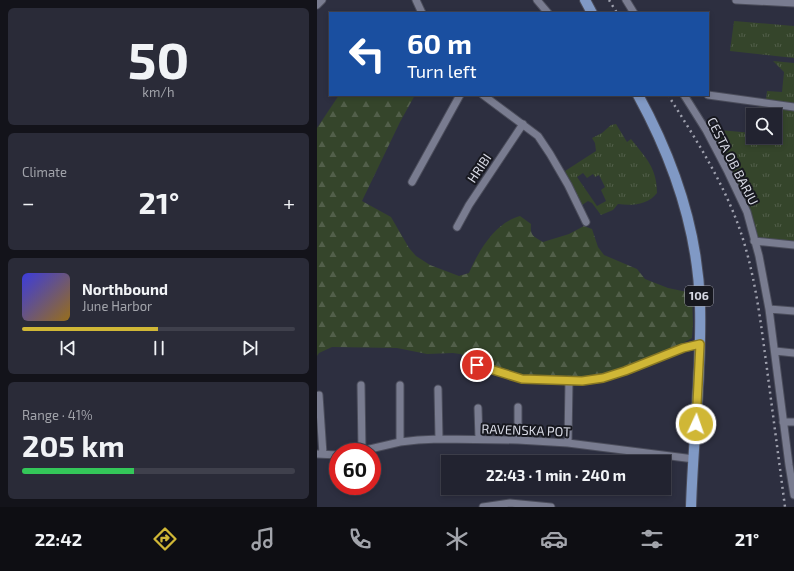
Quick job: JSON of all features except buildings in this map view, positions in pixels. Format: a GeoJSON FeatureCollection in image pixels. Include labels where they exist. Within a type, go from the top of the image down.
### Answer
{"type":"FeatureCollection","features":[{"type":"Feature","properties":{"kind":"main road"},"geometry":{"type":"LineString","coordinates":[[585,0],[591,12]]}},
{"type":"Feature","properties":{"kind":"main road","name":"106"},"geometry":{"type":"LineString","coordinates":[[639,96],[653,124],[681,190],[697,265],[700,304],[700,344],[691,507]]}},
{"type":"Feature","properties":{"kind":"street"},"geometry":{"type":"LineString","coordinates":[[317,4],[322,0]]}},
{"type":"Feature","properties":{"kind":"street"},"geometry":{"type":"LineString","coordinates":[[416,0],[422,12]]}},
{"type":"Feature","properties":{"kind":"street"},"geometry":{"type":"LineString","coordinates":[[537,0],[547,12]]}},
{"type":"Feature","properties":{"kind":"street"},"geometry":{"type":"LineString","coordinates":[[626,0],[633,12]]}},
{"type":"Feature","properties":{"kind":"street"},"geometry":{"type":"LineString","coordinates":[[736,0],[794,3]]}},
{"type":"Feature","properties":{"kind":"street"},"geometry":{"type":"LineString","coordinates":[[709,95],[794,107]]}},
{"type":"Feature","properties":{"kind":"street"},"geometry":{"type":"LineString","coordinates":[[412,182],[459,96]]}},
{"type":"Feature","properties":{"kind":"street"},"geometry":{"type":"LineString","coordinates":[[484,96],[538,136],[551,154],[586,222]]}},
{"type":"Feature","properties":{"kind":"street","name":"CESTA OB BARJU"},"geometry":{"type":"LineString","coordinates":[[685,96],[706,130],[728,172],[747,212],[755,241],[769,310],[794,495]]}},
{"type":"Feature","properties":{"kind":"street","name":"HRIBI"},"geometry":{"type":"LineString","coordinates":[[457,227],[469,204],[523,124]]}},
{"type":"Feature","properties":{"kind":"street"},"geometry":{"type":"LineString","coordinates":[[755,241],[794,245]]}},
{"type":"Feature","properties":{"kind":"street"},"geometry":{"type":"LineString","coordinates":[[769,310],[794,311]]}},
{"type":"Feature","properties":{"kind":"street"},"geometry":{"type":"LineString","coordinates":[[477,365],[522,379],[582,381],[603,378],[683,348],[700,344]]}},
{"type":"Feature","properties":{"kind":"street"},"geometry":{"type":"LineString","coordinates":[[775,351],[794,353]]}},
{"type":"Feature","properties":{"kind":"street"},"geometry":{"type":"LineString","coordinates":[[568,443],[569,380]]}},
{"type":"Feature","properties":{"kind":"street"},"geometry":{"type":"LineString","coordinates":[[359,443],[361,385]]}},
{"type":"Feature","properties":{"kind":"street"},"geometry":{"type":"LineString","coordinates":[[400,386],[400,442]]}},
{"type":"Feature","properties":{"kind":"street"},"geometry":{"type":"LineString","coordinates":[[438,389],[439,439]]}},
{"type":"Feature","properties":{"kind":"street"},"geometry":{"type":"LineString","coordinates":[[319,395],[320,454]]}},
{"type":"Feature","properties":{"kind":"street"},"geometry":{"type":"LineString","coordinates":[[478,408],[479,439]]}},
{"type":"Feature","properties":{"kind":"street"},"geometry":{"type":"LineString","coordinates":[[518,408],[518,440]]}},
{"type":"Feature","properties":{"kind":"street"},"geometry":{"type":"LineString","coordinates":[[783,422],[794,422]]}},
{"type":"Feature","properties":{"kind":"street","name":"RAVENSKA POT"},"geometry":{"type":"LineString","coordinates":[[381,447],[400,442],[439,439],[518,440],[568,443],[694,459]]}},
{"type":"Feature","properties":{"kind":"street"},"geometry":{"type":"LineString","coordinates":[[483,507],[510,503],[551,507]]}},
{"type":"Feature","properties":{"kind":"green space"},"geometry":{"type":"Polygon","coordinates":[[[734,21],[794,26],[794,58],[730,51],[734,21]]]}},
{"type":"Feature","properties":{"kind":"green space"},"geometry":{"type":"Polygon","coordinates":[[[773,61],[794,63],[794,104],[766,100],[767,91],[782,92],[784,72],[773,61]]]}},
{"type":"Feature","properties":{"kind":"green space"},"geometry":{"type":"Polygon","coordinates":[[[338,96],[414,96],[400,122],[362,201],[391,217],[409,248],[416,256],[430,265],[459,276],[469,273],[483,247],[496,231],[511,220],[520,216],[531,224],[531,231],[533,235],[543,242],[569,234],[584,226],[592,229],[598,247],[604,255],[637,269],[645,279],[668,288],[692,293],[692,338],[667,352],[621,370],[582,379],[520,376],[494,369],[460,354],[427,354],[397,348],[332,347],[319,353],[317,356],[317,128],[338,96]]]}},
{"type":"Feature","properties":{"kind":"green space"},"geometry":{"type":"Polygon","coordinates":[[[759,106],[776,108],[760,108],[759,106]]]}},
{"type":"Feature","properties":{"kind":"green space"},"geometry":{"type":"Polygon","coordinates":[[[782,109],[794,110],[794,243],[762,239],[758,237],[749,210],[708,129],[746,132],[746,144],[782,144],[782,109]]]}},
{"type":"Feature","properties":{"kind":"green space"},"geometry":{"type":"Polygon","coordinates":[[[616,124],[627,142],[631,139],[646,158],[653,170],[657,193],[649,200],[639,204],[618,204],[613,210],[601,215],[592,203],[588,201],[582,205],[565,171],[596,151],[595,143],[592,138],[602,133],[611,125],[616,124]],[[583,173],[577,177],[597,206],[606,201],[601,190],[605,187],[599,175],[595,177],[593,174],[587,178],[583,173]]]}},
{"type":"Feature","properties":{"kind":"railway"},"geometry":{"type":"LineString","coordinates":[[609,0],[616,12]]}},
{"type":"Feature","properties":{"kind":"railway"},"geometry":{"type":"LineString","coordinates":[[669,96],[695,138],[720,183],[734,214],[747,252],[759,310],[785,507]]}},
{"type":"Feature","properties":{"kind":"route"},"geometry":{"type":"LineString","coordinates":[[477,365],[522,379],[582,381],[603,378],[683,348],[700,344],[696,424]]}}]}
